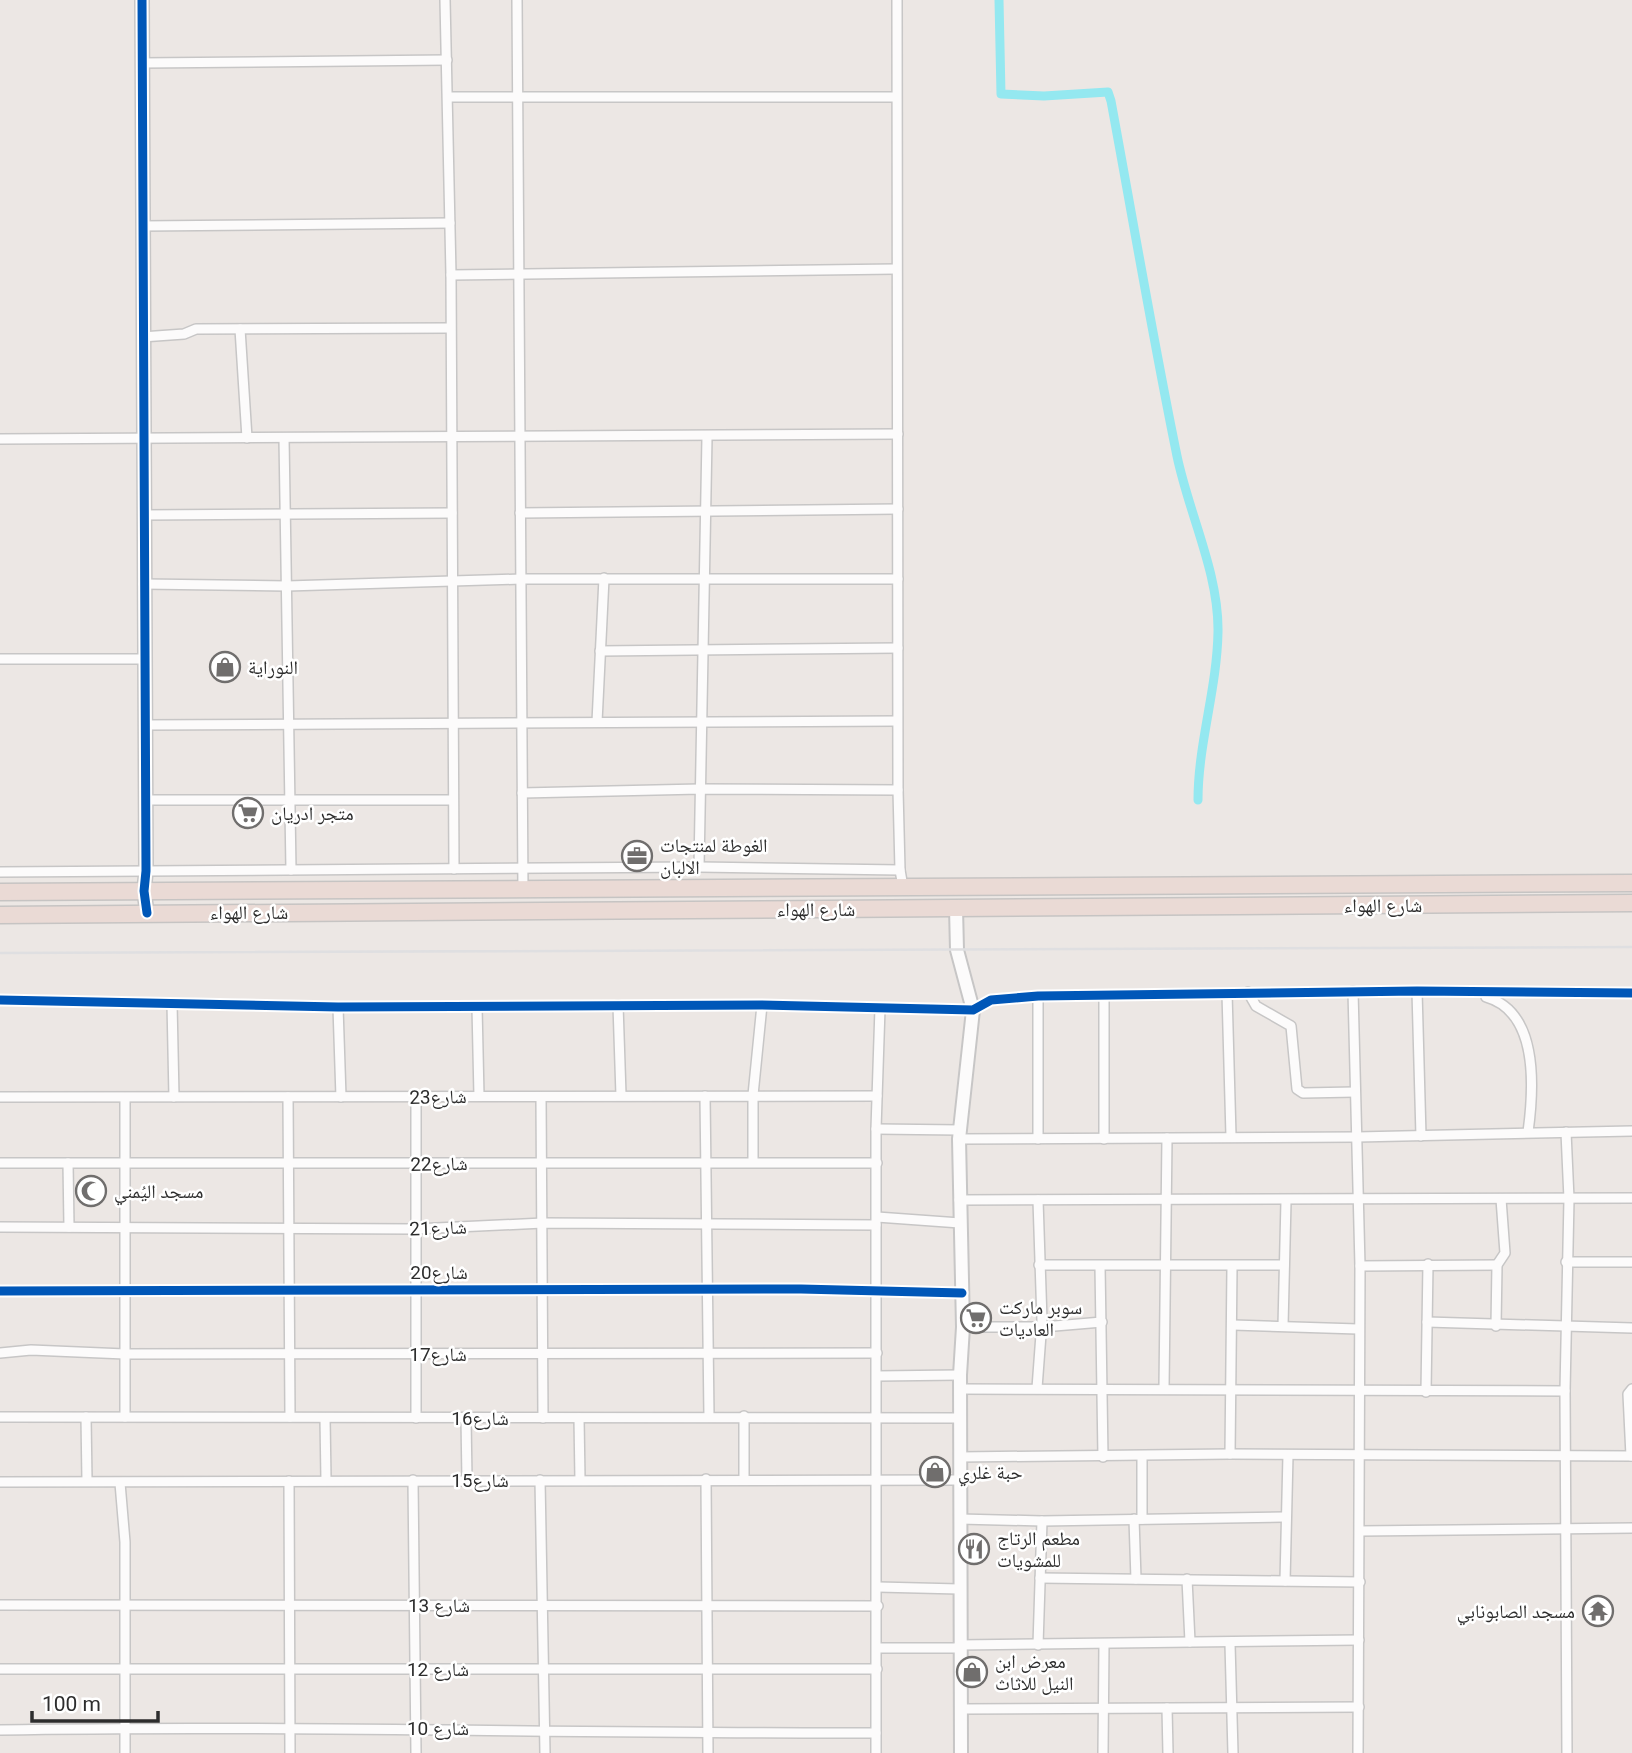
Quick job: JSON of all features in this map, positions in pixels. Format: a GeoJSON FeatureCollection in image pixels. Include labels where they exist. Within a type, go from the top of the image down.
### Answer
{"type":"FeatureCollection","features":[{"type":"Feature","properties":{"kind":"highway","name":"شارع الهواء"},"geometry":{"type":"LineString","coordinates":[[0,892],[523,892],[1632,883]]}},
{"type":"Feature","properties":{"kind":"highway","name":"شارع الهواء"},"geometry":{"type":"LineString","coordinates":[[0,915],[1632,903]]}},
{"type":"Feature","properties":{"kind":"street"},"geometry":{"type":"LineString","coordinates":[[142,0],[144,891],[147,913]]}},
{"type":"Feature","properties":{"kind":"street"},"geometry":{"type":"LineString","coordinates":[[445,0],[451,275],[454,869]]}},
{"type":"Feature","properties":{"kind":"street"},"geometry":{"type":"LineString","coordinates":[[517,0],[523,892]]}},
{"type":"Feature","properties":{"kind":"street"},"geometry":{"type":"LineString","coordinates":[[897,0],[897,721],[900,870],[903,887]]}},
{"type":"Feature","properties":{"kind":"street"},"geometry":{"type":"LineString","coordinates":[[142,63],[447,60]]}},
{"type":"Feature","properties":{"kind":"street"},"geometry":{"type":"LineString","coordinates":[[448,97],[895,97]]}},
{"type":"Feature","properties":{"kind":"street"},"geometry":{"type":"LineString","coordinates":[[142,226],[450,223]]}},
{"type":"Feature","properties":{"kind":"street"},"geometry":{"type":"LineString","coordinates":[[451,275],[896,269]]}},
{"type":"Feature","properties":{"kind":"street"},"geometry":{"type":"LineString","coordinates":[[142,337],[184,334],[196,329],[450,328]]}},
{"type":"Feature","properties":{"kind":"street"},"geometry":{"type":"LineString","coordinates":[[240,329],[247,438]]}},
{"type":"Feature","properties":{"kind":"street"},"geometry":{"type":"LineString","coordinates":[[0,439],[898,434]]}},
{"type":"Feature","properties":{"kind":"street"},"geometry":{"type":"LineString","coordinates":[[699,867],[707,437]]}},
{"type":"Feature","properties":{"kind":"street"},"geometry":{"type":"LineString","coordinates":[[284,438],[292,870]]}},
{"type":"Feature","properties":{"kind":"street"},"geometry":{"type":"LineString","coordinates":[[520,513],[898,509]]}},
{"type":"Feature","properties":{"kind":"street"},"geometry":{"type":"LineString","coordinates":[[143,515],[452,513]]}},
{"type":"Feature","properties":{"kind":"street"},"geometry":{"type":"LineString","coordinates":[[143,584],[286,586],[604,578],[898,579]]}},
{"type":"Feature","properties":{"kind":"street"},"geometry":{"type":"LineString","coordinates":[[597,722],[604,578]]}},
{"type":"Feature","properties":{"kind":"street"},"geometry":{"type":"LineString","coordinates":[[600,651],[898,648]]}},
{"type":"Feature","properties":{"kind":"street"},"geometry":{"type":"LineString","coordinates":[[0,659],[143,659]]}},
{"type":"Feature","properties":{"kind":"street"},"geometry":{"type":"LineString","coordinates":[[144,725],[897,721]]}},
{"type":"Feature","properties":{"kind":"street"},"geometry":{"type":"LineString","coordinates":[[522,793],[700,789],[898,790]]}},
{"type":"Feature","properties":{"kind":"street"},"geometry":{"type":"LineString","coordinates":[[145,800],[452,800]]}},
{"type":"Feature","properties":{"kind":"street"},"geometry":{"type":"LineString","coordinates":[[0,872],[699,867],[900,870]]}},
{"type":"Feature","properties":{"kind":"street"},"geometry":{"type":"LineString","coordinates":[[956,908],[957,950],[973,1010],[959,1134],[963,1327],[960,1382],[959,1589],[961,1753]]}},
{"type":"Feature","properties":{"kind":"street"},"geometry":{"type":"LineString","coordinates":[[1353,991],[1360,1266],[1358,1753]]}},
{"type":"Feature","properties":{"kind":"street"},"geometry":{"type":"LineString","coordinates":[[0,1000],[338,1007],[618,1004],[973,1010],[991,1000],[1038,996],[1353,991],[1632,993]]}},
{"type":"Feature","properties":{"kind":"street"},"geometry":{"type":"LineString","coordinates":[[1416,991],[1421,1136]]}},
{"type":"Feature","properties":{"kind":"street"},"geometry":{"type":"LineString","coordinates":[[1248,992],[1256,1006],[1291,1026],[1297,1089],[1303,1093],[1356,1092]]}},
{"type":"Feature","properties":{"kind":"street"},"geometry":{"type":"LineString","coordinates":[[1475,992],[1509,1006],[1521,1027],[1533,1081],[1528,1132]]}},
{"type":"Feature","properties":{"kind":"street"},"geometry":{"type":"LineString","coordinates":[[1227,993],[1231,1136]]}},
{"type":"Feature","properties":{"kind":"street"},"geometry":{"type":"LineString","coordinates":[[1104,995],[1104,1139]]}},
{"type":"Feature","properties":{"kind":"street"},"geometry":{"type":"LineString","coordinates":[[1038,996],[1038,1139]]}},
{"type":"Feature","properties":{"kind":"street"},"geometry":{"type":"LineString","coordinates":[[172,1003],[174,1097]]}},
{"type":"Feature","properties":{"kind":"street"},"geometry":{"type":"LineString","coordinates":[[618,1004],[621,1095]]}},
{"type":"Feature","properties":{"kind":"street"},"geometry":{"type":"LineString","coordinates":[[753,1162],[753,1095],[762,1005]]}},
{"type":"Feature","properties":{"kind":"street"},"geometry":{"type":"LineString","coordinates":[[338,1007],[341,1097]]}},
{"type":"Feature","properties":{"kind":"street"},"geometry":{"type":"LineString","coordinates":[[477,1007],[480,1096]]}},
{"type":"Feature","properties":{"kind":"street"},"geometry":{"type":"LineString","coordinates":[[876,1753],[876,1129],[880,1008]]}},
{"type":"Feature","properties":{"kind":"street"},"geometry":{"type":"LineString","coordinates":[[705,1096],[709,1416]]}},
{"type":"Feature","properties":{"kind":"street","name":"شارع23"},"geometry":{"type":"LineString","coordinates":[[0,1097],[877,1096]]}},
{"type":"Feature","properties":{"kind":"street"},"geometry":{"type":"LineString","coordinates":[[288,1097],[290,1418]]}},
{"type":"Feature","properties":{"kind":"street"},"geometry":{"type":"LineString","coordinates":[[415,1097],[416,1418]]}},
{"type":"Feature","properties":{"kind":"street"},"geometry":{"type":"LineString","coordinates":[[541,1097],[543,1418]]}},
{"type":"Feature","properties":{"kind":"street"},"geometry":{"type":"LineString","coordinates":[[125,1098],[125,1417]]}},
{"type":"Feature","properties":{"kind":"street"},"geometry":{"type":"LineString","coordinates":[[876,1129],[1038,1139],[1357,1137],[1632,1131]]}},
{"type":"Feature","properties":{"kind":"street"},"geometry":{"type":"LineString","coordinates":[[1566,1132],[1569,1199],[1565,1391],[1567,1753]]}},
{"type":"Feature","properties":{"kind":"street"},"geometry":{"type":"LineString","coordinates":[[1164,1388],[1167,1138]]}},
{"type":"Feature","properties":{"kind":"street","name":"شارع22"},"geometry":{"type":"LineString","coordinates":[[0,1163],[877,1163]]}},
{"type":"Feature","properties":{"kind":"street"},"geometry":{"type":"LineString","coordinates":[[68,1163],[69,1227]]}},
{"type":"Feature","properties":{"kind":"street"},"geometry":{"type":"LineString","coordinates":[[960,1200],[1632,1198]]}},
{"type":"Feature","properties":{"kind":"street"},"geometry":{"type":"LineString","coordinates":[[1496,1326],[1497,1265],[1505,1253],[1501,1199]]}},
{"type":"Feature","properties":{"kind":"street"},"geometry":{"type":"LineString","coordinates":[[1037,1388],[1041,1325],[1038,1200]]}},
{"type":"Feature","properties":{"kind":"street"},"geometry":{"type":"LineString","coordinates":[[1283,1326],[1286,1201]]}},
{"type":"Feature","properties":{"kind":"street","name":"شارع21"},"geometry":{"type":"LineString","coordinates":[[0,1227],[415,1229],[543,1223],[960,1223]]}},
{"type":"Feature","properties":{"kind":"street"},"geometry":{"type":"LineString","coordinates":[[1566,1262],[1632,1262]]}},
{"type":"Feature","properties":{"kind":"street"},"geometry":{"type":"LineString","coordinates":[[1426,1392],[1428,1264]]}},
{"type":"Feature","properties":{"kind":"street"},"geometry":{"type":"LineString","coordinates":[[1039,1265],[1284,1265]]}},
{"type":"Feature","properties":{"kind":"street"},"geometry":{"type":"LineString","coordinates":[[1360,1266],[1497,1265]]}},
{"type":"Feature","properties":{"kind":"street"},"geometry":{"type":"LineString","coordinates":[[1100,1266],[1103,1457]]}},
{"type":"Feature","properties":{"kind":"street"},"geometry":{"type":"LineString","coordinates":[[1230,1454],[1232,1266]]}},
{"type":"Feature","properties":{"kind":"street","name":"شارع20"},"geometry":{"type":"LineString","coordinates":[[0,1291],[877,1289],[962,1293]]}},
{"type":"Feature","properties":{"kind":"street"},"geometry":{"type":"LineString","coordinates":[[963,1327],[1102,1322]]}},
{"type":"Feature","properties":{"kind":"street"},"geometry":{"type":"LineString","coordinates":[[1427,1322],[1632,1328]]}},
{"type":"Feature","properties":{"kind":"street"},"geometry":{"type":"LineString","coordinates":[[1233,1325],[1358,1329]]}},
{"type":"Feature","properties":{"kind":"street","name":"شارع17"},"geometry":{"type":"LineString","coordinates":[[0,1353],[31,1350],[125,1354],[877,1353]]}},
{"type":"Feature","properties":{"kind":"street"},"geometry":{"type":"LineString","coordinates":[[877,1377],[1037,1388],[1565,1391]]}},
{"type":"Feature","properties":{"kind":"street"},"geometry":{"type":"LineString","coordinates":[[960,1457],[1230,1454],[1632,1456],[1628,1394],[1632,1389]]}},
{"type":"Feature","properties":{"kind":"street"},"geometry":{"type":"LineString","coordinates":[[744,1416],[744,1479]]}},
{"type":"Feature","properties":{"kind":"street","name":"شارع16"},"geometry":{"type":"LineString","coordinates":[[0,1417],[960,1418]]}},
{"type":"Feature","properties":{"kind":"street"},"geometry":{"type":"LineString","coordinates":[[86,1417],[86,1481]]}},
{"type":"Feature","properties":{"kind":"street"},"geometry":{"type":"LineString","coordinates":[[325,1418],[326,1480]]}},
{"type":"Feature","properties":{"kind":"street"},"geometry":{"type":"LineString","coordinates":[[466,1418],[467,1480]]}},
{"type":"Feature","properties":{"kind":"street"},"geometry":{"type":"LineString","coordinates":[[579,1418],[580,1480]]}},
{"type":"Feature","properties":{"kind":"street"},"geometry":{"type":"LineString","coordinates":[[1285,1581],[1284,1517],[1288,1455]]}},
{"type":"Feature","properties":{"kind":"street"},"geometry":{"type":"LineString","coordinates":[[1136,1578],[1142,1457]]}},
{"type":"Feature","properties":{"kind":"street"},"geometry":{"type":"LineString","coordinates":[[706,1479],[708,1753]]}},
{"type":"Feature","properties":{"kind":"street"},"geometry":{"type":"LineString","coordinates":[[413,1480],[416,1753]]}},
{"type":"Feature","properties":{"kind":"street"},"geometry":{"type":"LineString","coordinates":[[540,1480],[545,1753]]}},
{"type":"Feature","properties":{"kind":"street","name":"شارع15"},"geometry":{"type":"LineString","coordinates":[[0,1482],[960,1480]]}},
{"type":"Feature","properties":{"kind":"street"},"geometry":{"type":"LineString","coordinates":[[289,1481],[289,1753]]}},
{"type":"Feature","properties":{"kind":"street"},"geometry":{"type":"LineString","coordinates":[[120,1483],[126,1606],[125,1753]]}},
{"type":"Feature","properties":{"kind":"street"},"geometry":{"type":"LineString","coordinates":[[960,1519],[1042,1521],[1284,1517]]}},
{"type":"Feature","properties":{"kind":"street"},"geometry":{"type":"LineString","coordinates":[[1038,1645],[1042,1521]]}},
{"type":"Feature","properties":{"kind":"street"},"geometry":{"type":"LineString","coordinates":[[1360,1531],[1632,1528]]}},
{"type":"Feature","properties":{"kind":"street"},"geometry":{"type":"LineString","coordinates":[[1040,1578],[1360,1582]]}},
{"type":"Feature","properties":{"kind":"street"},"geometry":{"type":"LineString","coordinates":[[1186,1579],[1190,1642]]}},
{"type":"Feature","properties":{"kind":"street"},"geometry":{"type":"LineString","coordinates":[[878,1587],[959,1589]]}},
{"type":"Feature","properties":{"kind":"street","name":"شارع 13"},"geometry":{"type":"LineString","coordinates":[[0,1605],[878,1606]]}},
{"type":"Feature","properties":{"kind":"street"},"geometry":{"type":"LineString","coordinates":[[877,1648],[1359,1640]]}},
{"type":"Feature","properties":{"kind":"street"},"geometry":{"type":"LineString","coordinates":[[1103,1753],[1104,1644]]}},
{"type":"Feature","properties":{"kind":"street"},"geometry":{"type":"LineString","coordinates":[[1230,1644],[1233,1753]]}},
{"type":"Feature","properties":{"kind":"street","name":"شارع 12"},"geometry":{"type":"LineString","coordinates":[[0,1669],[877,1669]]}},
{"type":"Feature","properties":{"kind":"street"},"geometry":{"type":"LineString","coordinates":[[961,1709],[1359,1707]]}},
{"type":"Feature","properties":{"kind":"street"},"geometry":{"type":"LineString","coordinates":[[1167,1708],[1168,1753]]}},
{"type":"Feature","properties":{"kind":"street","name":"شارع 10"},"geometry":{"type":"LineString","coordinates":[[0,1730],[415,1727],[708,1734],[876,1733]]}},
{"type":"Feature","properties":{"kind":"waterway"},"geometry":{"type":"LineString","coordinates":[[999,0],[1001,94],[1044,96],[1108,92],[1111,101],[1177,456],[1209,566],[1217,610],[1217,653],[1201,758],[1198,800]]}},
{"type":"Feature","properties":{"kind":"railway"},"geometry":{"type":"LineString","coordinates":[[0,953],[1632,947]]}},
{"type":"Feature","properties":{"kind":"cycle path"},"geometry":{"type":"LineString","coordinates":[[142,0],[144,891],[147,913]]}},
{"type":"Feature","properties":{"kind":"cycle path"},"geometry":{"type":"LineString","coordinates":[[0,1000],[338,1007],[762,1005],[973,1010],[991,1000],[1038,996],[1417,991],[1632,993]]}},
{"type":"Feature","properties":{"kind":"cycle path"},"geometry":{"type":"LineString","coordinates":[[0,1291],[801,1289],[962,1293]]}},
{"type":"Feature","properties":{"kind":"place","name":"النوراية"},"geometry":{"type":"Point","coordinates":[225,667]}},
{"type":"Feature","properties":{"kind":"place","name":"متجر ادريان"},"geometry":{"type":"Point","coordinates":[248,813]}},
{"type":"Feature","properties":{"kind":"place","name":"الغوطة لمنتجات الالبان"},"geometry":{"type":"Point","coordinates":[637,856]}},
{"type":"Feature","properties":{"kind":"place","name":"مسجد اليُمني"},"geometry":{"type":"Point","coordinates":[91,1191]}},
{"type":"Feature","properties":{"kind":"place","name":"سوبر ماركت العاديات"},"geometry":{"type":"Point","coordinates":[976,1318]}},
{"type":"Feature","properties":{"kind":"place","name":"حبة غلري"},"geometry":{"type":"Point","coordinates":[935,1472]}},
{"type":"Feature","properties":{"kind":"place","name":"مطعم الرتاج للمشويات"},"geometry":{"type":"Point","coordinates":[974,1549]}},
{"type":"Feature","properties":{"kind":"place","name":"مسجد الصابونابي"},"geometry":{"type":"Point","coordinates":[1598,1611]}},
{"type":"Feature","properties":{"kind":"place","name":"معرض ابن النيل للاثاث"},"geometry":{"type":"Point","coordinates":[972,1672]}}]}
